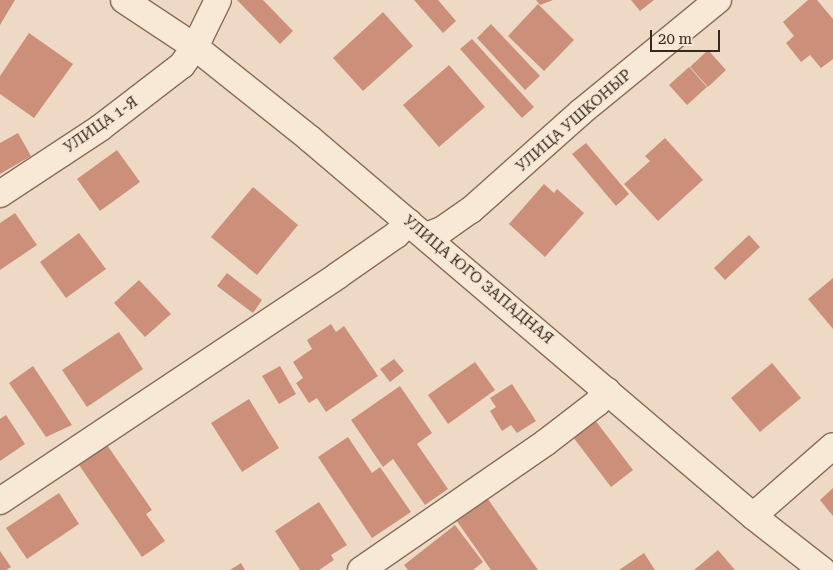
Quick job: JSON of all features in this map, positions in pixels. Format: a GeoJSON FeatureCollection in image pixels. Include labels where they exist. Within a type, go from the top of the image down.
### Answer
{"type":"FeatureCollection","features":[{"type":"Feature","properties":{"kind":"street","name":"УЛИЦА ЮГО ЗАПАДНАЯ"},"geometry":{"type":"LineString","coordinates":[[124,0],[195,47],[418,229],[816,568]]}},
{"type":"Feature","properties":{"kind":"street","name":"УЛИЦА 1-Я"},"geometry":{"type":"LineString","coordinates":[[0,194],[100,128],[182,65],[195,47],[218,0]]}},
{"type":"Feature","properties":{"kind":"street","name":"УЛИЦА УШКОНЫР"},"geometry":{"type":"LineString","coordinates":[[0,501],[396,235],[418,229],[442,230],[471,210],[581,112],[718,0]]}},
{"type":"Feature","properties":{"kind":"street"},"geometry":{"type":"LineString","coordinates":[[361,570],[545,443],[597,402],[608,390]]}},
{"type":"Feature","properties":{"kind":"street"},"geometry":{"type":"LineString","coordinates":[[753,516],[833,446]]}},
{"type":"Feature","properties":{"kind":"building"},"geometry":{"type":"Polygon","coordinates":[[[0,0],[15,0],[0,25],[0,0]]]}},
{"type":"Feature","properties":{"kind":"building"},"geometry":{"type":"Polygon","coordinates":[[[237,0],[263,0],[293,31],[280,44],[237,0]]]}},
{"type":"Feature","properties":{"kind":"building"},"geometry":{"type":"Polygon","coordinates":[[[414,0],[438,0],[456,21],[443,33],[414,0]]]}},
{"type":"Feature","properties":{"kind":"building"},"geometry":{"type":"Polygon","coordinates":[[[536,0],[553,0],[540,5],[536,0]]]}},
{"type":"Feature","properties":{"kind":"building"},"geometry":{"type":"Polygon","coordinates":[[[631,0],[654,0],[640,11],[631,0]]]}},
{"type":"Feature","properties":{"kind":"building"},"geometry":{"type":"Polygon","coordinates":[[[808,0],[817,0],[833,19],[833,59],[821,68],[810,55],[801,62],[786,43],[794,36],[783,22],[808,0]]]}},
{"type":"Feature","properties":{"kind":"building"},"geometry":{"type":"Polygon","coordinates":[[[538,4],[574,40],[544,71],[508,36],[538,4]]]}},
{"type":"Feature","properties":{"kind":"building"},"geometry":{"type":"Polygon","coordinates":[[[383,12],[413,46],[363,91],[333,58],[383,12]]]}},
{"type":"Feature","properties":{"kind":"building"},"geometry":{"type":"Polygon","coordinates":[[[491,24],[540,76],[525,90],[477,38],[491,24]]]}},
{"type":"Feature","properties":{"kind":"building"},"geometry":{"type":"Polygon","coordinates":[[[29,33],[73,64],[34,118],[0,94],[0,76],[29,33]]]}},
{"type":"Feature","properties":{"kind":"building"},"geometry":{"type":"Polygon","coordinates":[[[472,39],[534,107],[522,118],[460,49],[472,39]]]}},
{"type":"Feature","properties":{"kind":"building"},"geometry":{"type":"Polygon","coordinates":[[[708,50],[726,70],[708,87],[690,67],[708,50]]]}},
{"type":"Feature","properties":{"kind":"building"},"geometry":{"type":"Polygon","coordinates":[[[449,65],[485,107],[439,147],[403,105],[449,65]]]}},
{"type":"Feature","properties":{"kind":"building"},"geometry":{"type":"Polygon","coordinates":[[[689,67],[707,87],[687,105],[669,85],[689,67]]]}},
{"type":"Feature","properties":{"kind":"building"},"geometry":{"type":"Polygon","coordinates":[[[18,133],[31,156],[0,174],[0,143],[18,133]]]}},
{"type":"Feature","properties":{"kind":"building"},"geometry":{"type":"Polygon","coordinates":[[[665,138],[703,180],[658,221],[624,184],[650,161],[645,156],[665,138]]]}},
{"type":"Feature","properties":{"kind":"building"},"geometry":{"type":"Polygon","coordinates":[[[586,143],[629,194],[616,206],[572,154],[586,143]]]}},
{"type":"Feature","properties":{"kind":"building"},"geometry":{"type":"Polygon","coordinates":[[[117,150],[140,182],[100,211],[77,179],[117,150]]]}},
{"type":"Feature","properties":{"kind":"building"},"geometry":{"type":"Polygon","coordinates":[[[544,184],[554,193],[557,189],[584,213],[545,257],[509,224],[544,184]]]}},
{"type":"Feature","properties":{"kind":"building"},"geometry":{"type":"Polygon","coordinates":[[[253,187],[298,225],[257,275],[211,237],[253,187]]]}},
{"type":"Feature","properties":{"kind":"building"},"geometry":{"type":"Polygon","coordinates":[[[15,213],[37,245],[0,270],[0,223],[15,213]]]}},
{"type":"Feature","properties":{"kind":"building"},"geometry":{"type":"Polygon","coordinates":[[[79,233],[106,269],[66,298],[40,262],[79,233]]]}},
{"type":"Feature","properties":{"kind":"building"},"geometry":{"type":"Polygon","coordinates":[[[749,235],[760,247],[725,280],[714,268],[749,235]]]}},
{"type":"Feature","properties":{"kind":"building"},"geometry":{"type":"Polygon","coordinates":[[[227,273],[262,300],[253,313],[217,286],[227,273]]]}},
{"type":"Feature","properties":{"kind":"building"},"geometry":{"type":"Polygon","coordinates":[[[833,278],[833,329],[808,299],[833,278]]]}},
{"type":"Feature","properties":{"kind":"building"},"geometry":{"type":"Polygon","coordinates":[[[139,280],[171,314],[145,337],[114,303],[139,280]]]}},
{"type":"Feature","properties":{"kind":"building"},"geometry":{"type":"Polygon","coordinates":[[[331,324],[336,332],[344,326],[378,376],[326,412],[317,398],[309,403],[296,383],[303,378],[293,362],[312,349],[307,340],[331,324]]]}},
{"type":"Feature","properties":{"kind":"building"},"geometry":{"type":"Polygon","coordinates":[[[119,332],[143,369],[87,407],[62,370],[119,332]]]}},
{"type":"Feature","properties":{"kind":"building"},"geometry":{"type":"Polygon","coordinates":[[[394,359],[404,371],[390,382],[380,369],[394,359]]]}},
{"type":"Feature","properties":{"kind":"building"},"geometry":{"type":"Polygon","coordinates":[[[475,362],[495,390],[448,424],[428,395],[475,362]]]}},
{"type":"Feature","properties":{"kind":"building"},"geometry":{"type":"Polygon","coordinates":[[[772,363],[801,398],[760,432],[731,398],[772,363]]]}},
{"type":"Feature","properties":{"kind":"building"},"geometry":{"type":"Polygon","coordinates":[[[33,366],[72,425],[46,437],[9,383],[33,366]]]}},
{"type":"Feature","properties":{"kind":"building"},"geometry":{"type":"Polygon","coordinates":[[[280,366],[296,394],[279,404],[262,376],[280,366]]]}},
{"type":"Feature","properties":{"kind":"building"},"geometry":{"type":"Polygon","coordinates":[[[512,384],[536,421],[517,433],[511,425],[502,431],[490,411],[496,407],[490,398],[512,384]]]}},
{"type":"Feature","properties":{"kind":"building"},"geometry":{"type":"Polygon","coordinates":[[[400,386],[432,433],[417,444],[448,489],[425,505],[393,459],[383,467],[351,420],[400,386]]]}},
{"type":"Feature","properties":{"kind":"building"},"geometry":{"type":"Polygon","coordinates":[[[249,399],[279,448],[242,472],[211,423],[249,399]]]}},
{"type":"Feature","properties":{"kind":"building"},"geometry":{"type":"Polygon","coordinates":[[[6,415],[25,444],[0,461],[0,419],[6,415]]]}},
{"type":"Feature","properties":{"kind":"building"},"geometry":{"type":"Polygon","coordinates":[[[595,420],[633,470],[611,487],[573,437],[595,420]]]}},
{"type":"Feature","properties":{"kind":"building"},"geometry":{"type":"Polygon","coordinates":[[[348,437],[372,473],[380,467],[411,512],[372,538],[318,457],[348,437]]]}},
{"type":"Feature","properties":{"kind":"building"},"geometry":{"type":"Polygon","coordinates":[[[107,445],[152,510],[146,514],[165,541],[142,557],[79,465],[107,445]]]}},
{"type":"Feature","properties":{"kind":"building"},"geometry":{"type":"Polygon","coordinates":[[[833,488],[833,516],[820,500],[833,488]]]}},
{"type":"Feature","properties":{"kind":"building"},"geometry":{"type":"Polygon","coordinates":[[[59,493],[79,524],[27,559],[6,528],[59,493]]]}},
{"type":"Feature","properties":{"kind":"building"},"geometry":{"type":"Polygon","coordinates":[[[485,495],[538,570],[491,570],[454,517],[485,495]]]}},
{"type":"Feature","properties":{"kind":"building"},"geometry":{"type":"Polygon","coordinates":[[[319,502],[347,545],[331,555],[334,560],[319,570],[300,570],[275,531],[319,502]]]}},
{"type":"Feature","properties":{"kind":"building"},"geometry":{"type":"Polygon","coordinates":[[[455,525],[483,562],[473,570],[408,570],[404,565],[455,525]]]}},
{"type":"Feature","properties":{"kind":"building"},"geometry":{"type":"Polygon","coordinates":[[[718,550],[735,570],[694,570],[718,550]]]}},
{"type":"Feature","properties":{"kind":"building"},"geometry":{"type":"Polygon","coordinates":[[[0,551],[11,567],[6,570],[0,570],[0,551]]]}},
{"type":"Feature","properties":{"kind":"building"},"geometry":{"type":"Polygon","coordinates":[[[644,553],[655,570],[619,570],[644,553]]]}},
{"type":"Feature","properties":{"kind":"building"},"geometry":{"type":"Polygon","coordinates":[[[241,563],[245,570],[230,570],[241,563]]]}}]}
